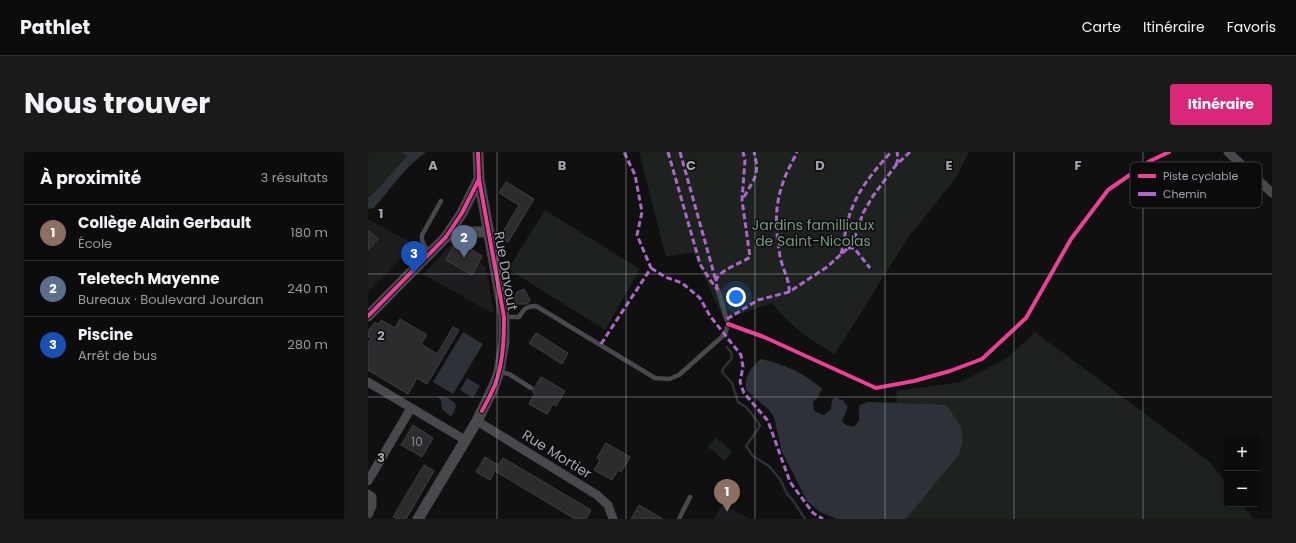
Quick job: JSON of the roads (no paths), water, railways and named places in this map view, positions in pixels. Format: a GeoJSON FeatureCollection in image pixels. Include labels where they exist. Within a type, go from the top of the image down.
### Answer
{"type":"FeatureCollection","features":[{"type":"Feature","properties":{"kind":"street","name":"Rue Davout"},"geometry":{"type":"LineString","coordinates":[[418,519],[477,421],[499,372],[504,342],[504,317],[484,211],[479,179],[478,152]]}},
{"type":"Feature","properties":{"kind":"street"},"geometry":{"type":"LineString","coordinates":[[1228,152],[1239,162]]}},
{"type":"Feature","properties":{"kind":"street"},"geometry":{"type":"LineString","coordinates":[[368,316],[446,237],[462,213],[479,179]]}},
{"type":"Feature","properties":{"kind":"street"},"geometry":{"type":"LineString","coordinates":[[1262,184],[1272,193]]}},
{"type":"Feature","properties":{"kind":"street"},"geometry":{"type":"LineString","coordinates":[[462,213],[484,211]]}},
{"type":"Feature","properties":{"kind":"street"},"geometry":{"type":"LineString","coordinates":[[446,237],[468,232],[488,232]]}},
{"type":"Feature","properties":{"kind":"street"},"geometry":{"type":"LineString","coordinates":[[368,382],[465,440]]}},
{"type":"Feature","properties":{"kind":"street"},"geometry":{"type":"LineString","coordinates":[[368,481],[410,408]]}},
{"type":"Feature","properties":{"kind":"street","name":"Rue Mortier"},"geometry":{"type":"LineString","coordinates":[[477,421],[597,495],[608,505],[613,519]]}},
{"type":"Feature","properties":{"kind":"street"},"geometry":{"type":"LineString","coordinates":[[368,494],[372,498],[373,502],[368,515]]}},
{"type":"Feature","properties":{"kind":"lane"},"geometry":{"type":"LineString","coordinates":[[430,253],[421,241],[422,235],[441,201]]}},
{"type":"Feature","properties":{"kind":"lane"},"geometry":{"type":"LineString","coordinates":[[504,317],[519,317],[524,309],[529,306],[536,306],[655,378],[669,379],[679,375],[725,334],[728,324],[718,290]]}},
{"type":"Feature","properties":{"kind":"lane"},"geometry":{"type":"LineString","coordinates":[[499,372],[509,374],[531,388]]}},
{"type":"Feature","properties":{"kind":"lane"},"geometry":{"type":"LineString","coordinates":[[679,519],[690,497]]}},
{"type":"Feature","properties":{"kind":"waterway"},"geometry":{"type":"LineString","coordinates":[[727,347],[731,352],[732,358],[722,372],[732,383],[738,402],[746,407],[760,426],[746,446],[753,456],[769,466],[780,479],[787,494],[805,519]]}},
{"type":"Feature","properties":{"kind":"place","name":"Teletech Mayenne"},"geometry":{"type":"Point","coordinates":[464,258]}},
{"type":"Feature","properties":{"kind":"place","name":"Piscine"},"geometry":{"type":"Point","coordinates":[414,274]}},
{"type":"Feature","properties":{"kind":"place","name":"Collège Alain Gerbault"},"geometry":{"type":"Point","coordinates":[727,512]}},
{"type":"Feature","properties":{"kind":"park label","name":"Jardins familliaux de Saint-Nicolas"},"geometry":{"type":"Point","coordinates":[813,234]}}]}
